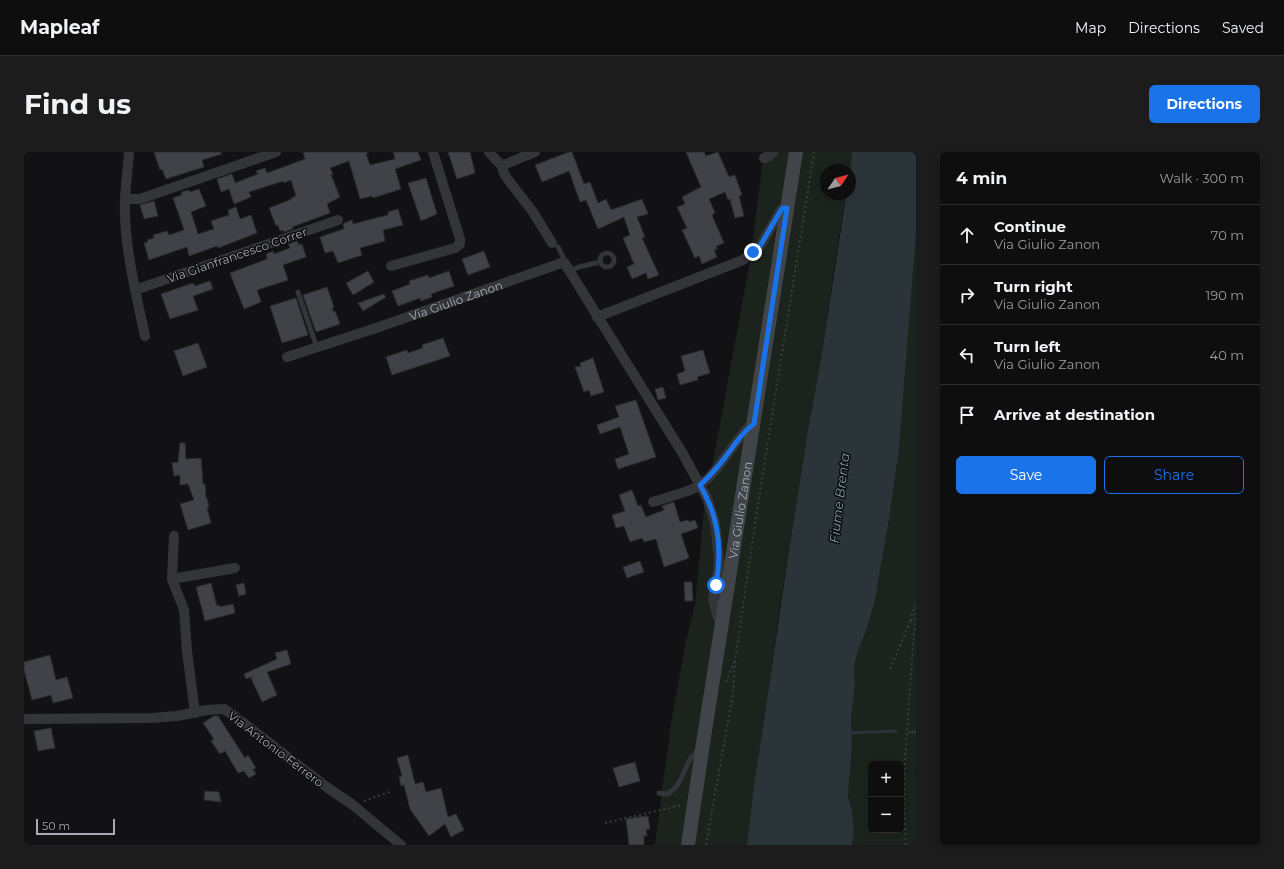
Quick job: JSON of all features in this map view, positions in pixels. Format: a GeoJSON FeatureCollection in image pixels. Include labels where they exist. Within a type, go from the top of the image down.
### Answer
{"type":"FeatureCollection","features":[{"type":"Feature","properties":{"kind":"street"},"geometry":{"type":"LineString","coordinates":[[129,152],[125,199],[126,230],[135,290],[145,336]]}},
{"type":"Feature","properties":{"kind":"street"},"geometry":{"type":"LineString","coordinates":[[125,199],[140,199],[276,152]]}},
{"type":"Feature","properties":{"kind":"street"},"geometry":{"type":"LineString","coordinates":[[391,266],[455,248],[460,244],[460,239],[434,152]]}},
{"type":"Feature","properties":{"kind":"street"},"geometry":{"type":"LineString","coordinates":[[489,152],[496,162],[502,164],[506,164],[535,152]]}},
{"type":"Feature","properties":{"kind":"street"},"geometry":{"type":"LineString","coordinates":[[764,158],[773,152]]}},
{"type":"Feature","properties":{"kind":"street","name":"Via Giulio Zanon"},"geometry":{"type":"LineString","coordinates":[[688,845],[796,152]]}},
{"type":"Feature","properties":{"kind":"street"},"geometry":{"type":"LineString","coordinates":[[502,164],[502,171],[533,212],[555,245]]}},
{"type":"Feature","properties":{"kind":"street"},"geometry":{"type":"LineString","coordinates":[[597,317],[747,258],[760,246],[781,210],[783,208],[787,208]]}},
{"type":"Feature","properties":{"kind":"street","name":"Via Gianfrancesco Correr"},"geometry":{"type":"LineString","coordinates":[[135,290],[338,220]]}},
{"type":"Feature","properties":{"kind":"street","name":"Via Giulio Zanon"},"geometry":{"type":"LineString","coordinates":[[287,357],[317,348],[564,262],[683,454],[700,485],[713,514],[719,559],[713,599],[717,615],[723,620]]}},
{"type":"Feature","properties":{"kind":"street","name":"Via Giulio Zanon"},"geometry":{"type":"LineString","coordinates":[[653,502],[700,485],[707,479],[725,457],[745,430],[754,424]]}},
{"type":"Feature","properties":{"kind":"street"},"geometry":{"type":"LineString","coordinates":[[174,536],[172,579],[184,610],[187,651],[195,713]]}},
{"type":"Feature","properties":{"kind":"street"},"geometry":{"type":"LineString","coordinates":[[172,579],[235,568]]}},
{"type":"Feature","properties":{"kind":"street","name":"Via Antonio Ferrero"},"geometry":{"type":"LineString","coordinates":[[24,719],[152,718],[224,709],[322,784],[353,805],[401,845]]}},
{"type":"Feature","properties":{"kind":"lane"},"geometry":{"type":"LineString","coordinates":[[555,245],[563,257],[564,262]]}},
{"type":"Feature","properties":{"kind":"lane"},"geometry":{"type":"LineString","coordinates":[[570,271],[579,267],[600,262]]}},
{"type":"Feature","properties":{"kind":"lane"},"geometry":{"type":"LineString","coordinates":[[298,292],[317,348]]}},
{"type":"Feature","properties":{"kind":"lane"},"geometry":{"type":"LineString","coordinates":[[659,793],[667,794],[672,792],[681,781],[691,756],[697,751],[702,750]]}},
{"type":"Feature","properties":{"kind":"path"},"geometry":{"type":"LineString","coordinates":[[706,845],[733,694],[735,661],[755,524],[814,152]]}},
{"type":"Feature","properties":{"kind":"path"},"geometry":{"type":"LineString","coordinates":[[906,845],[904,803],[906,726],[914,628],[913,621],[916,605]]}},
{"type":"Feature","properties":{"kind":"path"},"geometry":{"type":"LineString","coordinates":[[890,669],[910,622],[913,621]]}},
{"type":"Feature","properties":{"kind":"path"},"geometry":{"type":"LineString","coordinates":[[353,805],[392,791]]}},
{"type":"Feature","properties":{"kind":"path"},"geometry":{"type":"LineString","coordinates":[[605,823],[688,804],[694,806]]}},
{"type":"Feature","properties":{"kind":"shaded area"},"geometry":{"type":"Polygon","coordinates":[[[764,152],[852,152],[851,164],[820,164],[820,200],[845,200],[822,353],[807,436],[780,606],[747,845],[655,845],[671,723],[686,641],[695,604],[704,511],[750,261],[764,152]]]}},
{"type":"Feature","properties":{"kind":"shaded area"},"geometry":{"type":"Polygon","coordinates":[[[916,232],[916,774],[914,770],[916,779],[916,845],[852,845],[854,832],[852,811],[848,796],[852,745],[851,723],[855,682],[854,666],[875,600],[899,450],[916,232]]]}},
{"type":"Feature","properties":{"kind":"water","name":"Fiume Brenta"},"geometry":{"type":"Polygon","coordinates":[[[852,152],[916,152],[916,232],[899,450],[875,600],[854,666],[855,682],[851,722],[852,745],[848,796],[852,811],[854,832],[852,845],[747,845],[755,778],[788,557],[822,353],[845,200],[856,200],[856,164],[851,164],[852,152]]]}},
{"type":"Feature","properties":{"kind":"building"},"geometry":{"type":"Polygon","coordinates":[[[154,152],[221,152],[222,154],[202,160],[204,167],[166,179],[162,169],[160,170],[154,152]]]}},
{"type":"Feature","properties":{"kind":"building"},"geometry":{"type":"Polygon","coordinates":[[[303,152],[369,152],[366,154],[370,165],[395,159],[393,152],[418,152],[421,160],[395,169],[401,189],[373,198],[372,196],[360,199],[349,161],[330,168],[333,174],[331,175],[340,197],[327,204],[330,213],[292,227],[293,229],[284,232],[283,230],[280,231],[278,225],[276,226],[269,208],[296,196],[291,180],[284,183],[283,181],[249,192],[251,197],[234,204],[229,189],[221,192],[217,179],[232,174],[235,183],[258,174],[256,171],[265,168],[267,173],[305,159],[303,152]]]}},
{"type":"Feature","properties":{"kind":"building"},"geometry":{"type":"Polygon","coordinates":[[[448,152],[470,152],[475,173],[457,179],[448,152]]]}},
{"type":"Feature","properties":{"kind":"building"},"geometry":{"type":"Polygon","coordinates":[[[572,152],[584,184],[590,182],[598,203],[606,199],[611,210],[642,199],[648,214],[637,217],[645,237],[642,238],[659,275],[648,279],[646,273],[632,279],[627,267],[634,264],[623,238],[630,235],[624,217],[598,229],[586,200],[580,202],[569,171],[542,182],[535,165],[572,152]]]}},
{"type":"Feature","properties":{"kind":"building"},"geometry":{"type":"Polygon","coordinates":[[[686,152],[704,152],[706,156],[718,152],[729,177],[735,175],[742,195],[739,196],[744,216],[735,218],[730,199],[728,200],[725,192],[709,199],[715,213],[712,215],[724,243],[716,246],[717,249],[714,250],[717,257],[702,264],[699,256],[695,258],[682,230],[687,228],[677,207],[685,204],[682,197],[701,187],[686,152]]]}},
{"type":"Feature","properties":{"kind":"building"},"geometry":{"type":"Polygon","coordinates":[[[426,178],[437,214],[421,221],[408,183],[426,178]]]}},
{"type":"Feature","properties":{"kind":"building"},"geometry":{"type":"Polygon","coordinates":[[[199,189],[206,206],[191,212],[198,234],[214,229],[211,221],[229,215],[228,210],[236,207],[240,219],[251,215],[257,233],[218,248],[217,246],[189,256],[187,247],[149,260],[144,243],[148,242],[147,240],[154,238],[153,235],[167,231],[169,235],[184,230],[173,198],[182,195],[181,192],[189,190],[190,192],[199,189]]]}},
{"type":"Feature","properties":{"kind":"building"},"geometry":{"type":"Polygon","coordinates":[[[154,201],[158,216],[144,219],[140,205],[154,201]]]}},
{"type":"Feature","properties":{"kind":"building"},"geometry":{"type":"Polygon","coordinates":[[[398,209],[403,225],[383,230],[385,241],[360,248],[362,255],[338,263],[333,251],[325,253],[320,237],[344,229],[343,224],[352,220],[353,224],[388,215],[388,212],[398,209]]]}},
{"type":"Feature","properties":{"kind":"building"},"geometry":{"type":"Polygon","coordinates":[[[297,241],[299,245],[302,244],[306,257],[283,265],[288,280],[257,290],[261,302],[244,309],[230,273],[267,259],[266,254],[273,251],[274,254],[290,248],[288,244],[297,241]]]}},
{"type":"Feature","properties":{"kind":"building"},"geometry":{"type":"Polygon","coordinates":[[[484,251],[490,267],[468,275],[462,259],[484,251]]]}},
{"type":"Feature","properties":{"kind":"building"},"geometry":{"type":"Polygon","coordinates":[[[368,271],[374,282],[353,295],[346,283],[368,271]]]}},
{"type":"Feature","properties":{"kind":"building"},"geometry":{"type":"Polygon","coordinates":[[[449,271],[454,286],[431,294],[432,297],[421,301],[420,298],[398,306],[392,291],[410,284],[409,281],[428,275],[429,278],[449,271]]]}},
{"type":"Feature","properties":{"kind":"building"},"geometry":{"type":"Polygon","coordinates":[[[210,281],[213,289],[193,296],[198,310],[170,319],[161,294],[193,283],[195,286],[210,281]]]}},
{"type":"Feature","properties":{"kind":"building"},"geometry":{"type":"Polygon","coordinates":[[[327,287],[334,307],[332,308],[334,312],[335,311],[340,324],[316,332],[303,295],[327,287]]]}},
{"type":"Feature","properties":{"kind":"building"},"geometry":{"type":"Polygon","coordinates":[[[384,294],[386,297],[363,311],[358,303],[384,294]]]}},
{"type":"Feature","properties":{"kind":"building"},"geometry":{"type":"Polygon","coordinates":[[[296,298],[308,335],[282,343],[270,306],[296,298]]]}},
{"type":"Feature","properties":{"kind":"building"},"geometry":{"type":"Polygon","coordinates":[[[443,338],[450,356],[392,375],[386,357],[407,350],[408,353],[423,348],[422,345],[443,338]]]}},
{"type":"Feature","properties":{"kind":"building"},"geometry":{"type":"Polygon","coordinates":[[[198,343],[207,367],[183,376],[174,351],[198,343]]]}},
{"type":"Feature","properties":{"kind":"building"},"geometry":{"type":"Polygon","coordinates":[[[703,350],[710,373],[697,377],[698,380],[680,385],[677,374],[685,371],[681,356],[703,350]]]}},
{"type":"Feature","properties":{"kind":"building"},"geometry":{"type":"Polygon","coordinates":[[[593,358],[604,392],[591,396],[589,390],[584,392],[575,367],[581,366],[580,363],[593,358]]]}},
{"type":"Feature","properties":{"kind":"building"},"geometry":{"type":"Polygon","coordinates":[[[663,387],[666,398],[658,400],[655,389],[663,387]]]}},
{"type":"Feature","properties":{"kind":"building"},"geometry":{"type":"Polygon","coordinates":[[[636,400],[656,457],[618,469],[615,459],[629,454],[620,427],[600,434],[597,425],[619,417],[615,406],[636,400]]]}},
{"type":"Feature","properties":{"kind":"building"},"geometry":{"type":"Polygon","coordinates":[[[180,443],[185,443],[186,459],[201,458],[203,484],[205,484],[206,498],[209,507],[207,508],[211,523],[188,530],[180,504],[194,500],[188,484],[180,485],[180,475],[174,476],[172,463],[178,462],[180,443]]]}},
{"type":"Feature","properties":{"kind":"building"},"geometry":{"type":"Polygon","coordinates":[[[632,490],[638,506],[641,505],[646,517],[664,510],[662,506],[674,502],[680,522],[695,520],[698,528],[681,534],[689,558],[664,567],[656,539],[644,542],[642,538],[630,542],[624,526],[616,528],[612,515],[625,511],[619,495],[632,490]]]}},
{"type":"Feature","properties":{"kind":"building"},"geometry":{"type":"Polygon","coordinates":[[[640,561],[644,572],[627,578],[623,567],[640,561]]]}},
{"type":"Feature","properties":{"kind":"building"},"geometry":{"type":"Polygon","coordinates":[[[684,582],[692,582],[693,601],[685,601],[684,582]]]}},
{"type":"Feature","properties":{"kind":"building"},"geometry":{"type":"Polygon","coordinates":[[[211,583],[217,606],[220,605],[220,607],[233,604],[235,613],[205,621],[196,587],[211,583]]]}},
{"type":"Feature","properties":{"kind":"building"},"geometry":{"type":"Polygon","coordinates":[[[244,583],[246,594],[239,596],[236,585],[244,583]]]}},
{"type":"Feature","properties":{"kind":"building"},"geometry":{"type":"Polygon","coordinates":[[[287,650],[291,664],[267,672],[277,695],[262,702],[251,678],[254,676],[246,679],[244,674],[277,659],[275,653],[287,650]]]}},
{"type":"Feature","properties":{"kind":"building"},"geometry":{"type":"Polygon","coordinates":[[[50,655],[56,680],[67,677],[73,698],[53,703],[51,695],[32,700],[24,670],[24,662],[50,655]]]}},
{"type":"Feature","properties":{"kind":"building"},"geometry":{"type":"Polygon","coordinates":[[[214,716],[218,716],[245,758],[248,755],[256,768],[253,769],[256,774],[249,778],[244,771],[238,773],[225,751],[220,754],[211,741],[214,739],[203,723],[214,716]]]}},
{"type":"Feature","properties":{"kind":"building"},"geometry":{"type":"Polygon","coordinates":[[[51,728],[55,748],[38,751],[34,731],[51,728]]]}},
{"type":"Feature","properties":{"kind":"building"},"geometry":{"type":"Polygon","coordinates":[[[408,755],[415,784],[423,782],[426,792],[441,788],[448,817],[456,814],[464,830],[451,837],[445,824],[429,836],[410,809],[404,785],[401,786],[399,777],[402,776],[397,758],[408,755]]]}},
{"type":"Feature","properties":{"kind":"building"},"geometry":{"type":"Polygon","coordinates":[[[635,762],[640,781],[619,787],[613,768],[635,762]]]}},
{"type":"Feature","properties":{"kind":"building"},"geometry":{"type":"Polygon","coordinates":[[[205,791],[219,792],[221,802],[204,800],[205,791]]]}},
{"type":"Feature","properties":{"kind":"building"},"geometry":{"type":"Polygon","coordinates":[[[648,816],[650,829],[646,830],[647,836],[644,836],[644,845],[629,845],[626,819],[648,816]]]}},
{"type":"Feature","properties":{"kind":"waterway"},"geometry":{"type":"LineString","coordinates":[[848,733],[896,731]]}},
{"type":"Feature","properties":{"kind":"waterway"},"geometry":{"type":"LineString","coordinates":[[910,732],[916,732]]}},
{"type":"Feature","properties":{"kind":"route"},"geometry":{"type":"LineString","coordinates":[[716,585],[719,559],[715,523],[713,514],[700,485],[707,479],[745,430],[754,424],[787,208],[783,208],[781,210],[760,246],[753,252]]}}]}
